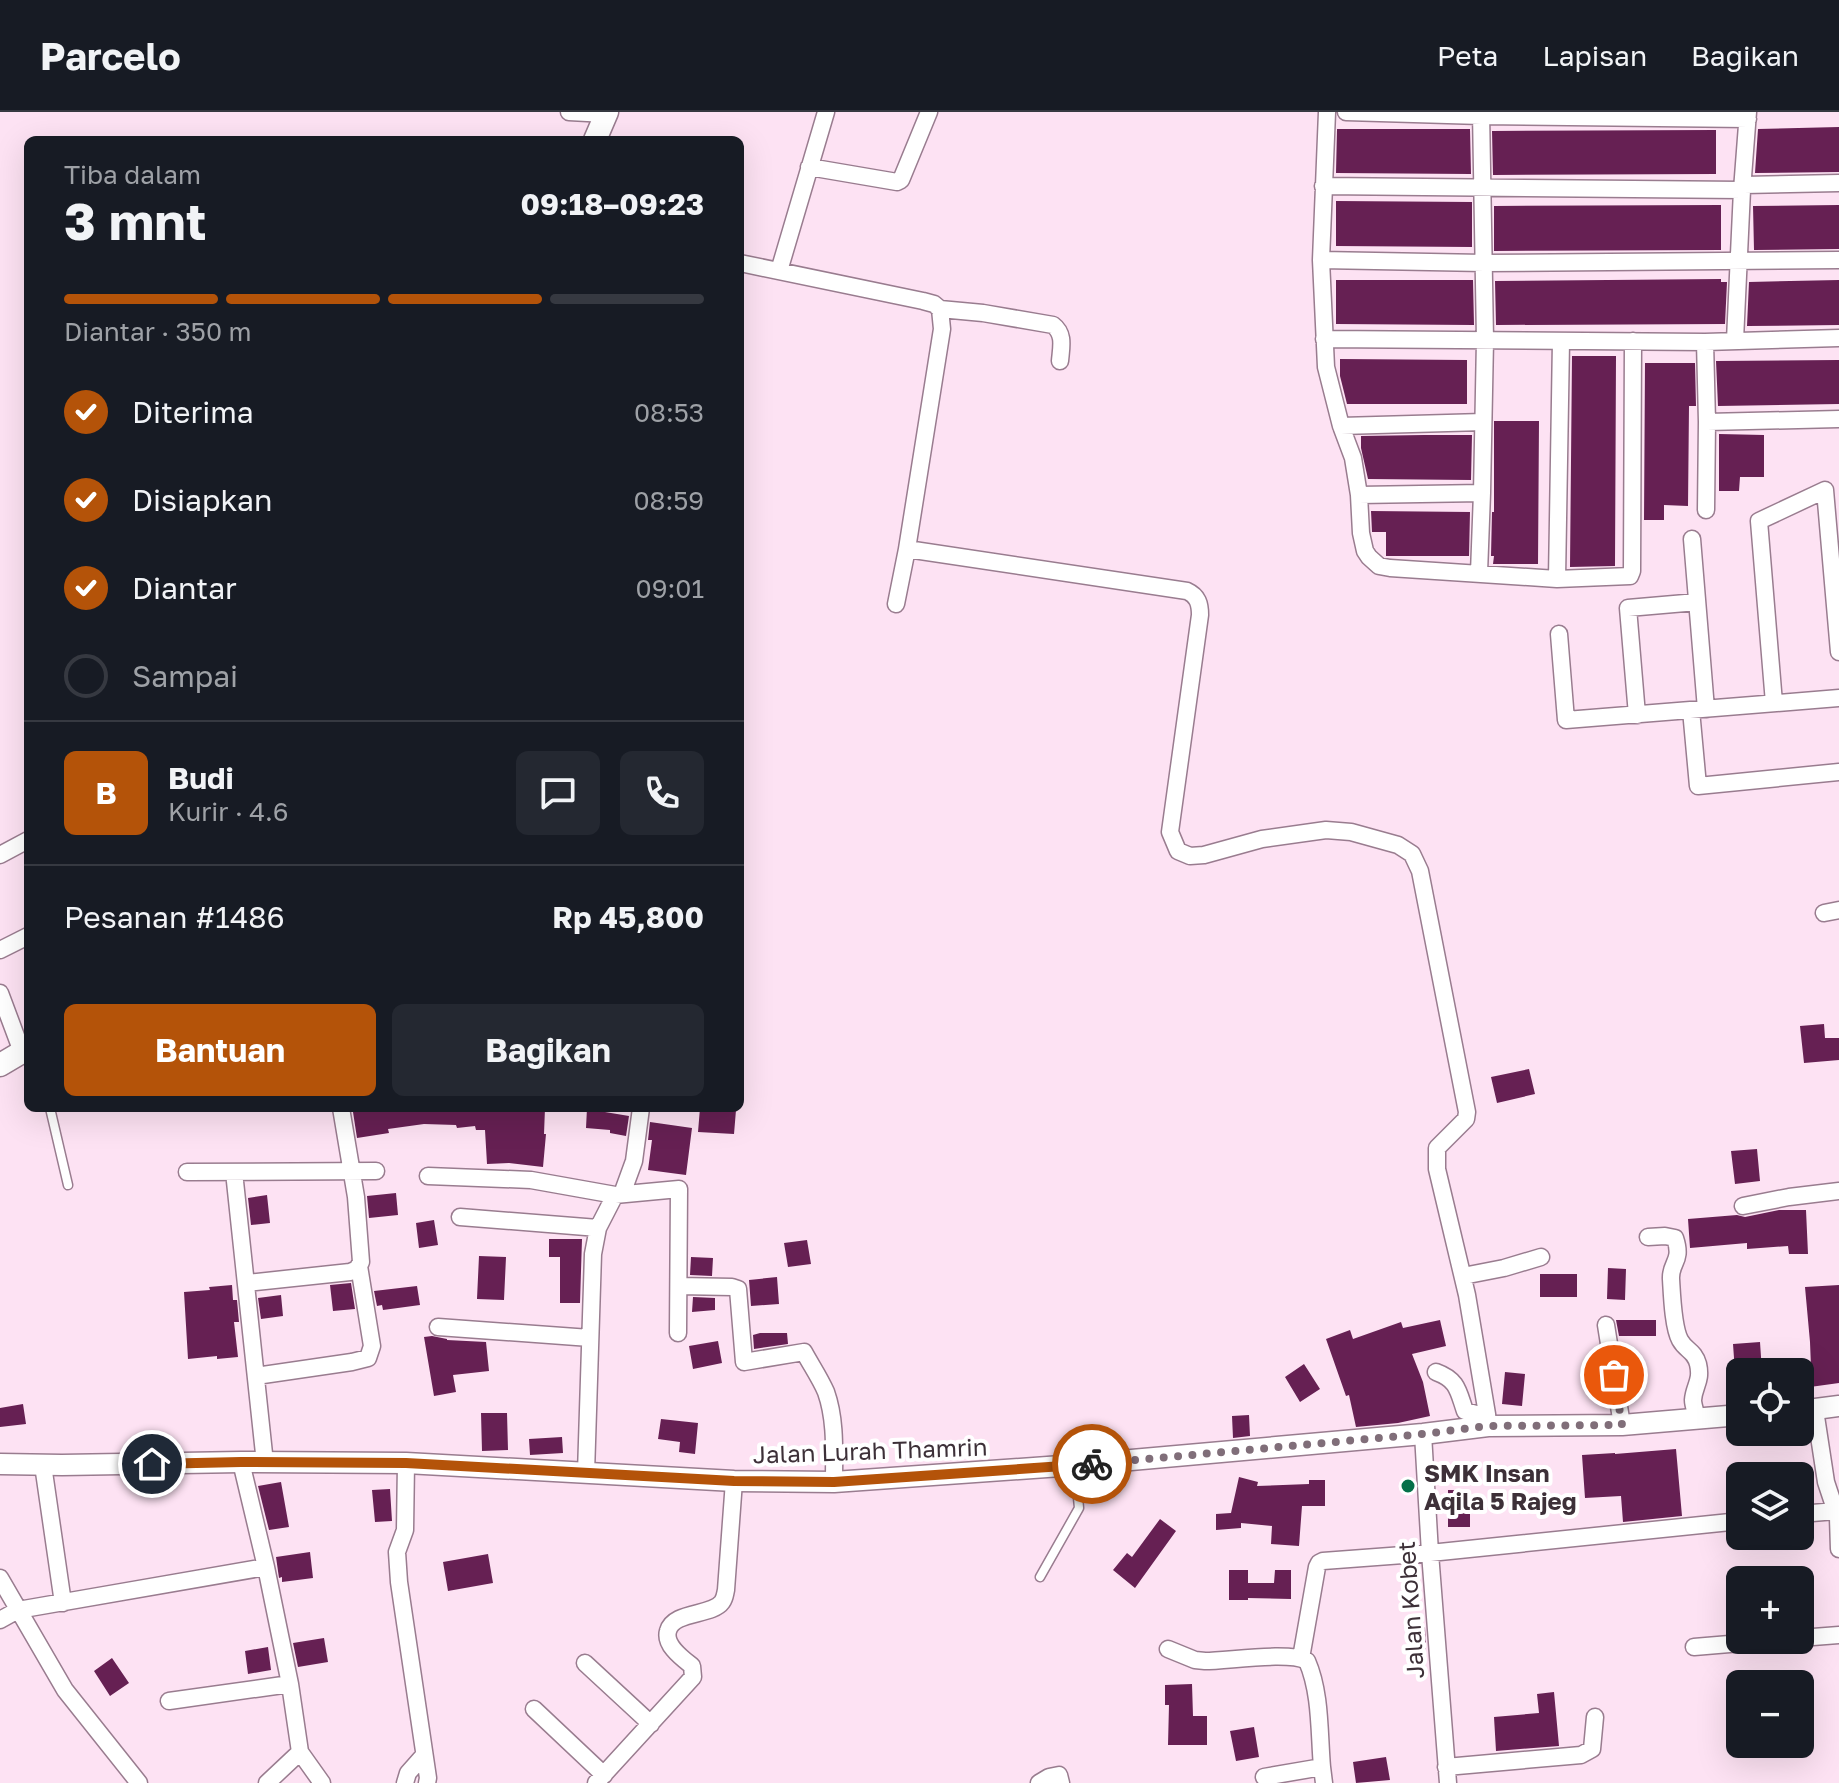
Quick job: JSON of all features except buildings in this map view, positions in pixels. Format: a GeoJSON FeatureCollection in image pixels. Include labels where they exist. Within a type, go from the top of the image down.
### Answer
{"type":"FeatureCollection","features":[{"type":"Feature","properties":{"kind":"main road"},"geometry":{"type":"LineString","coordinates":[[597,136],[606,113]]}},
{"type":"Feature","properties":{"kind":"main road"},"geometry":{"type":"LineString","coordinates":[[0,1065],[24,1052]]}},
{"type":"Feature","properties":{"kind":"street"},"geometry":{"type":"LineString","coordinates":[[569,112],[606,113]]}},
{"type":"Feature","properties":{"kind":"street"},"geometry":{"type":"LineString","coordinates":[[779,271],[826,112]]}},
{"type":"Feature","properties":{"kind":"street"},"geometry":{"type":"LineString","coordinates":[[809,167],[897,182],[901,180],[929,112]]}},
{"type":"Feature","properties":{"kind":"street"},"geometry":{"type":"LineString","coordinates":[[1327,112],[1321,260],[1326,367],[1329,388],[1353,458],[1363,543],[1369,557],[1379,566],[1557,579],[1626,577],[1632,573],[1633,341]]}},
{"type":"Feature","properties":{"kind":"street"},"geometry":{"type":"LineString","coordinates":[[1346,112],[1748,115],[1735,340]]}},
{"type":"Feature","properties":{"kind":"street"},"geometry":{"type":"LineString","coordinates":[[1479,573],[1485,340],[1481,114]]}},
{"type":"Feature","properties":{"kind":"street"},"geometry":{"type":"LineString","coordinates":[[1323,186],[1743,187],[1839,183]]}},
{"type":"Feature","properties":{"kind":"street"},"geometry":{"type":"LineString","coordinates":[[1321,260],[1484,263],[1839,260]]}},
{"type":"Feature","properties":{"kind":"street"},"geometry":{"type":"LineString","coordinates":[[744,264],[923,301],[940,309],[1053,325],[1061,336],[1060,361]]}},
{"type":"Feature","properties":{"kind":"street"},"geometry":{"type":"LineString","coordinates":[[896,604],[942,329],[940,309]]}},
{"type":"Feature","properties":{"kind":"street"},"geometry":{"type":"LineString","coordinates":[[1324,339],[1705,342],[1839,338]]}},
{"type":"Feature","properties":{"kind":"street"},"geometry":{"type":"LineString","coordinates":[[1557,579],[1561,341]]}},
{"type":"Feature","properties":{"kind":"street"},"geometry":{"type":"LineString","coordinates":[[1705,342],[1706,510]]}},
{"type":"Feature","properties":{"kind":"street"},"geometry":{"type":"LineString","coordinates":[[1707,422],[1839,419]]}},
{"type":"Feature","properties":{"kind":"street"},"geometry":{"type":"LineString","coordinates":[[1341,426],[1483,422]]}},
{"type":"Feature","properties":{"kind":"street"},"geometry":{"type":"LineString","coordinates":[[1774,703],[1759,521],[1825,490],[1839,652]]}},
{"type":"Feature","properties":{"kind":"street"},"geometry":{"type":"LineString","coordinates":[[1359,495],[1482,493]]}},
{"type":"Feature","properties":{"kind":"street"},"geometry":{"type":"LineString","coordinates":[[1692,539],[1697,602],[1698,786],[1839,772]]}},
{"type":"Feature","properties":{"kind":"street"},"geometry":{"type":"LineString","coordinates":[[907,549],[1193,594],[1198,600],[1200,615],[1170,832],[1178,851],[1190,856],[1204,855],[1262,839],[1326,830],[1351,832],[1398,845],[1412,854],[1420,871],[1467,1112],[1466,1119],[1437,1148],[1436,1157],[1463,1276],[1488,1420]]}},
{"type":"Feature","properties":{"kind":"street"},"geometry":{"type":"LineString","coordinates":[[1637,715],[1628,608],[1697,602]]}},
{"type":"Feature","properties":{"kind":"street"},"geometry":{"type":"LineString","coordinates":[[1559,634],[1566,720],[1839,698]]}},
{"type":"Feature","properties":{"kind":"street"},"geometry":{"type":"LineString","coordinates":[[0,855],[24,842]]}},
{"type":"Feature","properties":{"kind":"street"},"geometry":{"type":"LineString","coordinates":[[0,950],[24,938]]}},
{"type":"Feature","properties":{"kind":"street"},"geometry":{"type":"LineString","coordinates":[[0,993],[24,1049]]}},
{"type":"Feature","properties":{"kind":"street"},"geometry":{"type":"LineString","coordinates":[[247,1283],[353,1272],[359,1266],[356,1197],[342,1112]]}},
{"type":"Feature","properties":{"kind":"street"},"geometry":{"type":"LineString","coordinates":[[586,1473],[593,1254],[598,1228],[619,1195],[634,1161],[640,1112]]}},
{"type":"Feature","properties":{"kind":"street"},"geometry":{"type":"LineString","coordinates":[[187,1172],[376,1171]]}},
{"type":"Feature","properties":{"kind":"street"},"geometry":{"type":"LineString","coordinates":[[234,1172],[265,1463]]}},
{"type":"Feature","properties":{"kind":"street"},"geometry":{"type":"LineString","coordinates":[[428,1176],[531,1180],[619,1195],[679,1189],[678,1333]]}},
{"type":"Feature","properties":{"kind":"street"},"geometry":{"type":"LineString","coordinates":[[1743,1206],[1839,1191]]}},
{"type":"Feature","properties":{"kind":"street"},"geometry":{"type":"LineString","coordinates":[[460,1217],[598,1228]]}},
{"type":"Feature","properties":{"kind":"street"},"geometry":{"type":"LineString","coordinates":[[1648,1237],[1672,1236],[1677,1245],[1678,1257],[1671,1271],[1672,1292],[1680,1340],[1695,1354],[1699,1367],[1699,1383],[1693,1398],[1697,1418]]}},
{"type":"Feature","properties":{"kind":"street"},"geometry":{"type":"LineString","coordinates":[[1463,1276],[1541,1257]]}},
{"type":"Feature","properties":{"kind":"street"},"geometry":{"type":"LineString","coordinates":[[256,1376],[368,1358],[372,1346],[359,1266]]}},
{"type":"Feature","properties":{"kind":"street"},"geometry":{"type":"LineString","coordinates":[[679,1286],[738,1289],[744,1362],[804,1352],[826,1392],[834,1438],[834,1482]]}},
{"type":"Feature","properties":{"kind":"street"},"geometry":{"type":"LineString","coordinates":[[1606,1325],[1622,1425]]}},
{"type":"Feature","properties":{"kind":"street"},"geometry":{"type":"LineString","coordinates":[[438,1327],[590,1338]]}},
{"type":"Feature","properties":{"kind":"street"},"geometry":{"type":"LineString","coordinates":[[1436,1372],[1454,1381],[1465,1411],[1488,1420]]}},
{"type":"Feature","properties":{"kind":"street"},"geometry":{"type":"LineString","coordinates":[[1814,1410],[1839,1406]]}},
{"type":"Feature","properties":{"kind":"street","name":"Jalan Lurah Thamrin"},"geometry":{"type":"LineString","coordinates":[[0,1464],[406,1463],[734,1481],[834,1482],[1075,1465],[1423,1434],[1488,1420],[1622,1425],[1726,1416]]}},
{"type":"Feature","properties":{"kind":"street"},"geometry":{"type":"LineString","coordinates":[[1814,1430],[1833,1482],[1839,1549]]}},
{"type":"Feature","properties":{"kind":"street","name":"Jalan Kobet"},"geometry":{"type":"LineString","coordinates":[[1423,1434],[1447,1775]]}},
{"type":"Feature","properties":{"kind":"street"},"geometry":{"type":"LineString","coordinates":[[241,1462],[290,1684],[300,1752],[322,1783]]}},
{"type":"Feature","properties":{"kind":"street"},"geometry":{"type":"LineString","coordinates":[[406,1463],[405,1530],[397,1552],[427,1783]]}},
{"type":"Feature","properties":{"kind":"street"},"geometry":{"type":"LineString","coordinates":[[43,1465],[63,1603]]}},
{"type":"Feature","properties":{"kind":"street"},"geometry":{"type":"LineString","coordinates":[[534,1709],[600,1779],[693,1677],[692,1666],[677,1653],[667,1633],[670,1625],[683,1617],[716,1607],[723,1600],[734,1481]]}},
{"type":"Feature","properties":{"kind":"street"},"geometry":{"type":"LineString","coordinates":[[1814,1513],[1836,1511]]}},
{"type":"Feature","properties":{"kind":"street"},"geometry":{"type":"LineString","coordinates":[[1301,1658],[1319,1563],[1726,1522]]}},
{"type":"Feature","properties":{"kind":"street"},"geometry":{"type":"LineString","coordinates":[[0,1620],[18,1610],[266,1567]]}},
{"type":"Feature","properties":{"kind":"street"},"geometry":{"type":"LineString","coordinates":[[0,1578],[65,1690],[139,1783]]}},
{"type":"Feature","properties":{"kind":"street"},"geometry":{"type":"LineString","coordinates":[[1814,1637],[1839,1635]]}},
{"type":"Feature","properties":{"kind":"street"},"geometry":{"type":"LineString","coordinates":[[1694,1647],[1726,1644]]}},
{"type":"Feature","properties":{"kind":"street"},"geometry":{"type":"LineString","coordinates":[[1168,1649],[1205,1661],[1286,1656],[1307,1661],[1317,1707],[1323,1775],[1264,1777]]}},
{"type":"Feature","properties":{"kind":"street"},"geometry":{"type":"LineString","coordinates":[[585,1663],[651,1724]]}},
{"type":"Feature","properties":{"kind":"street"},"geometry":{"type":"LineString","coordinates":[[169,1701],[290,1684]]}},
{"type":"Feature","properties":{"kind":"street"},"geometry":{"type":"LineString","coordinates":[[1447,1775],[1581,1755],[1592,1749],[1595,1717]]}},
{"type":"Feature","properties":{"kind":"street"},"geometry":{"type":"LineString","coordinates":[[267,1783],[300,1752]]}},
{"type":"Feature","properties":{"kind":"street"},"geometry":{"type":"LineString","coordinates":[[405,1783],[408,1773],[424,1755]]}},
{"type":"Feature","properties":{"kind":"street"},"geometry":{"type":"LineString","coordinates":[[1039,1783],[1059,1775],[1061,1783]]}},
{"type":"Feature","properties":{"kind":"lane"},"geometry":{"type":"LineString","coordinates":[[51,1112],[68,1185]]}},
{"type":"Feature","properties":{"kind":"lane"},"geometry":{"type":"LineString","coordinates":[[1040,1577],[1079,1508],[1075,1465]]}},
{"type":"Feature","properties":{"kind":"way so far"},"geometry":{"type":"LineString","coordinates":[[1092,1464],[1488,1426],[1622,1425],[1614,1375]]}},
{"type":"Feature","properties":{"kind":"place","name":"SMK Insan Aqila 5 Rajeg"},"geometry":{"type":"Point","coordinates":[1408,1486]}},
{"type":"Feature","properties":{"kind":"route"},"geometry":{"type":"LineString","coordinates":[[152,1464],[406,1463],[734,1481],[834,1482],[1092,1464]]}}]}
